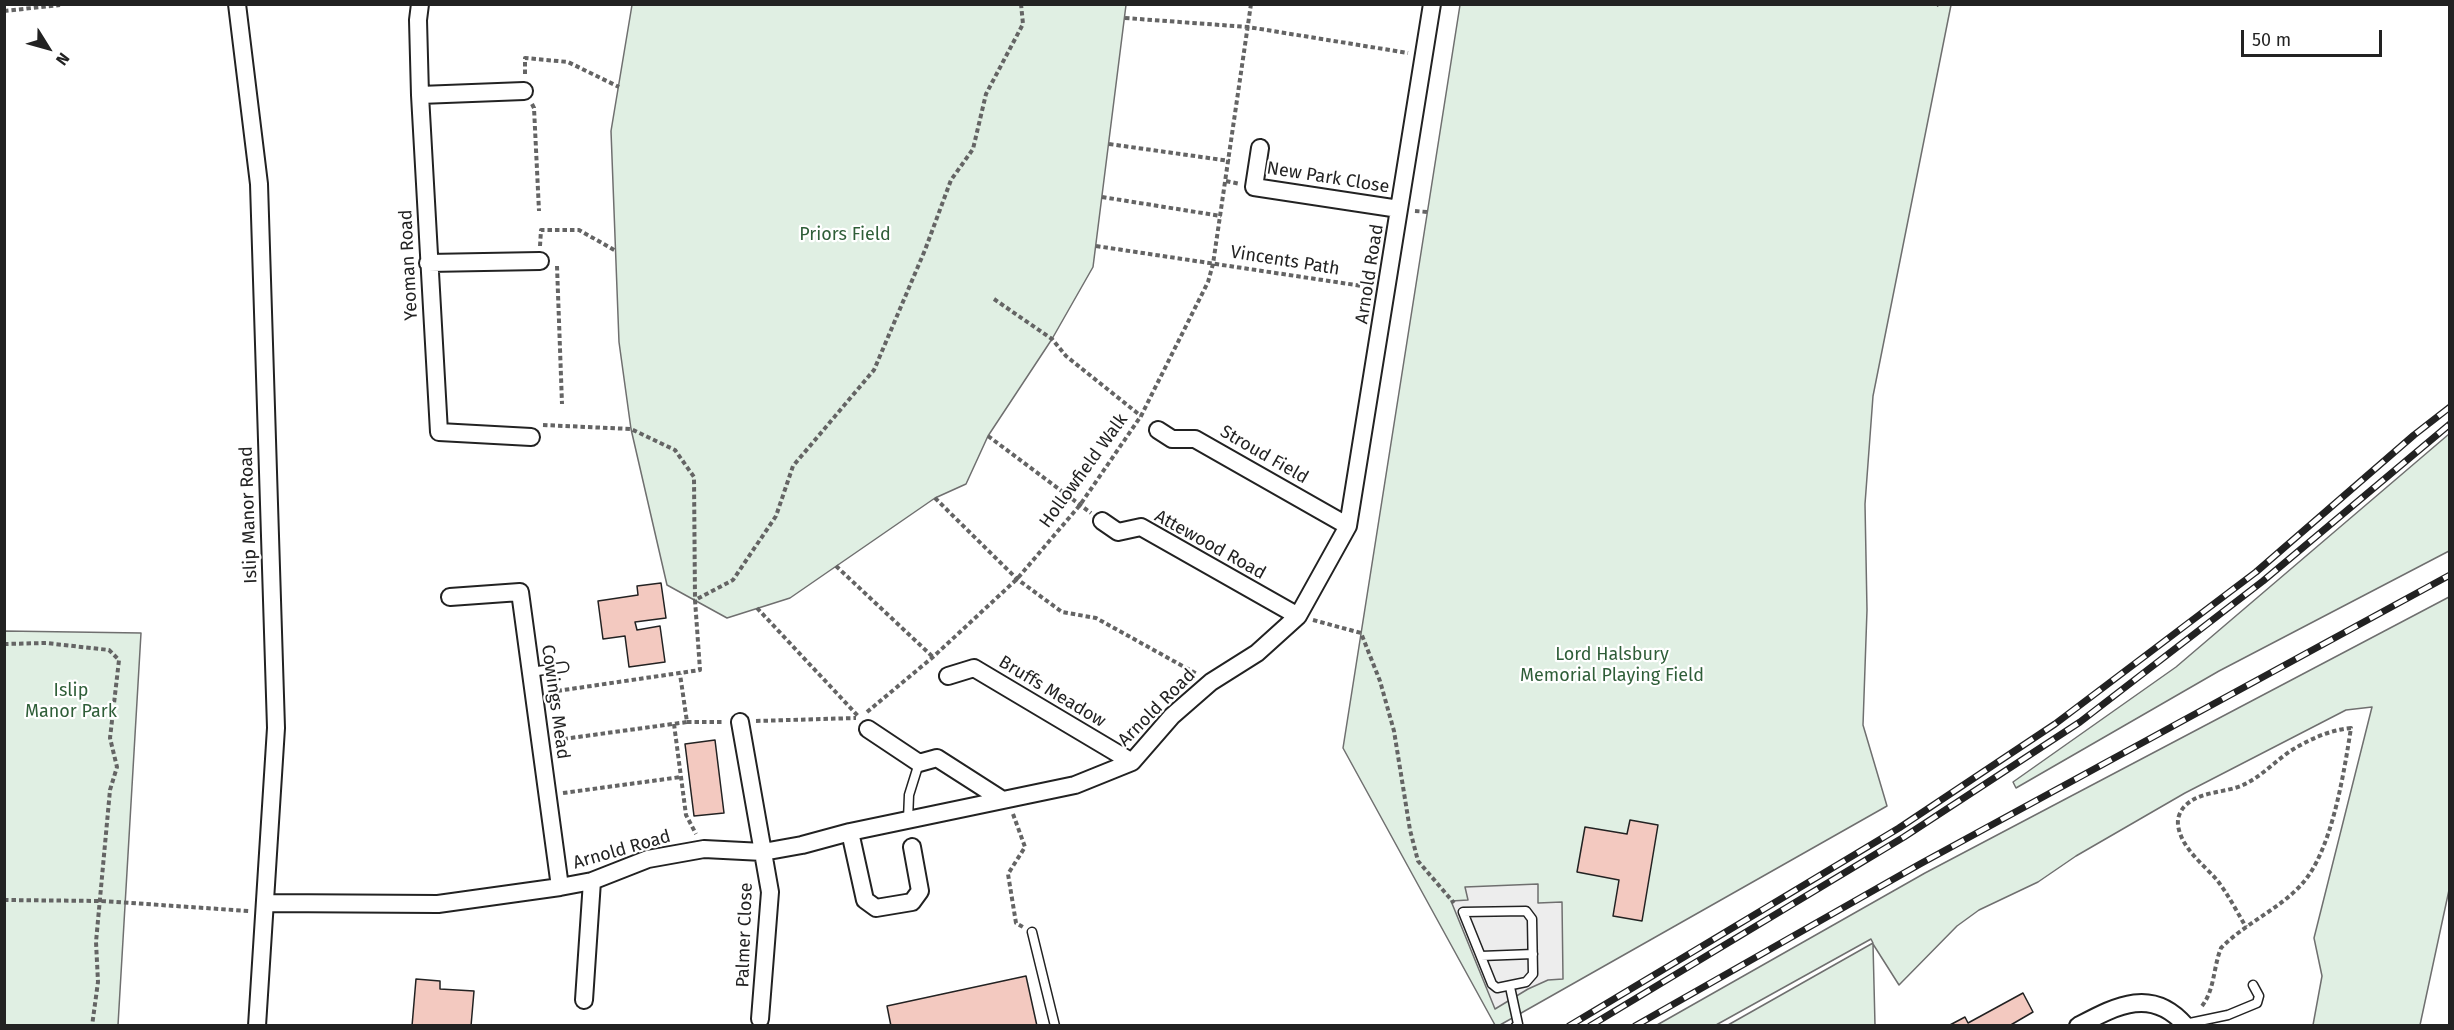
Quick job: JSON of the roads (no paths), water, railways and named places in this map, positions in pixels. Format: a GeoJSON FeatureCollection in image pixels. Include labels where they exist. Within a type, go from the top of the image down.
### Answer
{"type":"FeatureCollection","features":[{"type":"Feature","properties":{"kind":"street","name":"Islip Manor Road"},"geometry":{"type":"LineString","coordinates":[[237,4],[259,195],[276,728],[257,1026]]}},
{"type":"Feature","properties":{"kind":"street","name":"Yeoman Road"},"geometry":{"type":"LineString","coordinates":[[420,4],[418,20],[420,96],[439,432],[531,437]]}},
{"type":"Feature","properties":{"kind":"street","name":"Arnold Road"},"geometry":{"type":"LineString","coordinates":[[265,908],[438,904],[560,887],[592,881],[648,858],[704,849],[763,852],[802,845],[850,832],[1075,785],[1132,762],[1172,716],[1211,682],[1257,653],[1298,616],[1348,526],[1388,290],[1432,4]]}},
{"type":"Feature","properties":{"kind":"street"},"geometry":{"type":"LineString","coordinates":[[420,96],[524,91]]}},
{"type":"Feature","properties":{"kind":"street","name":"New Park Close"},"geometry":{"type":"LineString","coordinates":[[1260,148],[1254,187],[1399,209]]}},
{"type":"Feature","properties":{"kind":"street"},"geometry":{"type":"LineString","coordinates":[[429,263],[540,261]]}},
{"type":"Feature","properties":{"kind":"street","name":"Stroud Field"},"geometry":{"type":"LineString","coordinates":[[1158,430],[1172,439],[1195,439],[1348,526]]}},
{"type":"Feature","properties":{"kind":"street","name":"Attewood Road"},"geometry":{"type":"LineString","coordinates":[[1102,521],[1118,532],[1141,527],[1298,616]]}},
{"type":"Feature","properties":{"kind":"street","name":"Cowings Mead"},"geometry":{"type":"LineString","coordinates":[[450,597],[520,592],[560,887]]}},
{"type":"Feature","properties":{"kind":"street","name":"Bruffs Meadow"},"geometry":{"type":"LineString","coordinates":[[948,676],[974,668],[1132,762]]}},
{"type":"Feature","properties":{"kind":"street","name":"Palmer Close"},"geometry":{"type":"LineString","coordinates":[[740,722],[770,892],[760,1019]]}},
{"type":"Feature","properties":{"kind":"street"},"geometry":{"type":"LineString","coordinates":[[864,723],[919,763],[937,759],[1001,800]]}},
{"type":"Feature","properties":{"kind":"street"},"geometry":{"type":"LineString","coordinates":[[850,832],[865,900],[876,908],[912,902],[920,891],[912,847]]}},
{"type":"Feature","properties":{"kind":"street"},"geometry":{"type":"LineString","coordinates":[[584,1000],[592,881]]}},
{"type":"Feature","properties":{"kind":"street"},"geometry":{"type":"LineString","coordinates":[[2078,1026],[2125,1004],[2143,1002],[2161,1005],[2185,1025]]}},
{"type":"Feature","properties":{"kind":"lane"},"geometry":{"type":"LineString","coordinates":[[531,672],[564,667]]}},
{"type":"Feature","properties":{"kind":"lane"},"geometry":{"type":"LineString","coordinates":[[908,820],[909,795],[919,763]]}},
{"type":"Feature","properties":{"kind":"lane"},"geometry":{"type":"LineString","coordinates":[[1526,911],[1532,919],[1533,954],[1533,974],[1530,980],[1510,987],[1497,988],[1492,984],[1463,912],[1526,911]]}},
{"type":"Feature","properties":{"kind":"lane"},"geometry":{"type":"LineString","coordinates":[[1032,932],[1055,1026]]}},
{"type":"Feature","properties":{"kind":"lane"},"geometry":{"type":"LineString","coordinates":[[1481,956],[1533,954]]}},
{"type":"Feature","properties":{"kind":"lane"},"geometry":{"type":"LineString","coordinates":[[2185,1025],[2228,1015],[2257,1003],[2259,996],[2253,985]]}},
{"type":"Feature","properties":{"kind":"lane"},"geometry":{"type":"LineString","coordinates":[[1510,987],[1518,1024],[1516,1026]]}},
{"type":"Feature","properties":{"kind":"railway"},"geometry":{"type":"LineString","coordinates":[[1569,1026],[1899,828],[2055,724],[2256,572],[2414,435],[2450,407]]}},
{"type":"Feature","properties":{"kind":"railway"},"geometry":{"type":"LineString","coordinates":[[1590,1026],[1904,837],[2080,722],[2263,581],[2450,424]]}},
{"type":"Feature","properties":{"kind":"railway"},"geometry":{"type":"LineString","coordinates":[[1635,1026],[1920,864],[2450,575]]}},
{"type":"Feature","properties":{"kind":"park label","name":"Priors Field"},"geometry":{"type":"Point","coordinates":[845,235]}},
{"type":"Feature","properties":{"kind":"park label","name":"Lord Halsbury Memorial Playing Field"},"geometry":{"type":"Point","coordinates":[1612,665]}},
{"type":"Feature","properties":{"kind":"park label","name":"Islip Manor Park"},"geometry":{"type":"Point","coordinates":[71,701]}}]}
